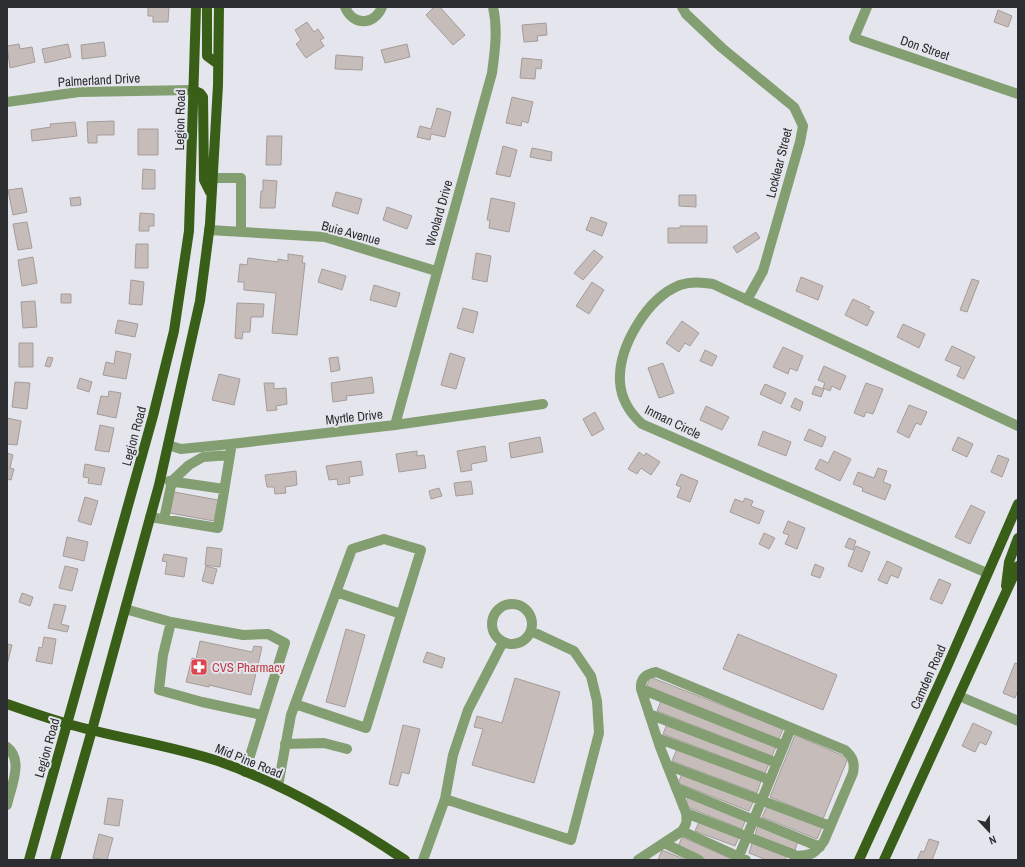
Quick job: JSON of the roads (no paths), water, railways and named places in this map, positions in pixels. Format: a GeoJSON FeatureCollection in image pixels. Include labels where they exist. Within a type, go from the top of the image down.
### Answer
{"type":"FeatureCollection","features":[{"type":"Feature","properties":{"kind":"main road","name":"Legion Road"},"geometry":{"type":"LineString","coordinates":[[29,860],[153,416],[174,331],[189,231],[196,7]]}},
{"type":"Feature","properties":{"kind":"main road"},"geometry":{"type":"LineString","coordinates":[[207,7],[208,56],[218,64]]}},
{"type":"Feature","properties":{"kind":"main road"},"geometry":{"type":"LineString","coordinates":[[55,860],[160,479],[200,301],[209,230],[218,64],[219,7]]}},
{"type":"Feature","properties":{"kind":"main road"},"geometry":{"type":"LineString","coordinates":[[193,90],[200,93],[204,97],[204,180],[211,194]]}},
{"type":"Feature","properties":{"kind":"main road","name":"Camden Road"},"geometry":{"type":"LineString","coordinates":[[859,860],[946,670],[1018,504]]}},
{"type":"Feature","properties":{"kind":"main road"},"geometry":{"type":"LineString","coordinates":[[1006,594],[1009,562],[1018,538]]}},
{"type":"Feature","properties":{"kind":"main road"},"geometry":{"type":"LineString","coordinates":[[884,860],[1018,566]]}},
{"type":"Feature","properties":{"kind":"main road","name":"Mid Pine Road"},"geometry":{"type":"LineString","coordinates":[[7,704],[68,724],[185,751],[217,761],[278,786],[334,816],[405,860]]}},
{"type":"Feature","properties":{"kind":"street"},"geometry":{"type":"LineString","coordinates":[[345,7],[351,17],[363,21],[370,20],[375,17],[382,7]]}},
{"type":"Feature","properties":{"kind":"street","name":"Woolard Drive"},"geometry":{"type":"LineString","coordinates":[[395,425],[436,271],[492,73],[496,40],[496,26],[493,7]]}},
{"type":"Feature","properties":{"kind":"street","name":"Locklear Street"},"geometry":{"type":"LineString","coordinates":[[682,7],[686,14],[722,48],[794,106],[802,126],[800,142],[763,271],[747,300]]}},
{"type":"Feature","properties":{"kind":"street","name":"Don Street"},"geometry":{"type":"LineString","coordinates":[[867,7],[854,38],[1018,94]]}},
{"type":"Feature","properties":{"kind":"street","name":"Palmerland Drive"},"geometry":{"type":"LineString","coordinates":[[7,102],[79,92],[193,90]]}},
{"type":"Feature","properties":{"kind":"street"},"geometry":{"type":"LineString","coordinates":[[212,178],[241,178],[241,232]]}},
{"type":"Feature","properties":{"kind":"street","name":"Buie Avenue"},"geometry":{"type":"LineString","coordinates":[[209,230],[325,237],[436,271]]}},
{"type":"Feature","properties":{"kind":"street","name":"Inman Circle"},"geometry":{"type":"LineString","coordinates":[[987,573],[642,424],[635,418],[622,395],[620,382],[621,365],[636,326],[647,311],[670,290],[690,282],[702,282],[713,284],[1018,426]]}},
{"type":"Feature","properties":{"kind":"street","name":"Myrtle Drive"},"geometry":{"type":"LineString","coordinates":[[168,445],[181,448],[231,444],[395,425],[543,404]]}},
{"type":"Feature","properties":{"kind":"street"},"geometry":{"type":"LineString","coordinates":[[150,517],[218,528],[231,444]]}},
{"type":"Feature","properties":{"kind":"street"},"geometry":{"type":"LineString","coordinates":[[202,446],[203,457]]}},
{"type":"Feature","properties":{"kind":"street"},"geometry":{"type":"LineString","coordinates":[[164,519],[172,481],[189,465],[203,457],[230,455]]}},
{"type":"Feature","properties":{"kind":"street"},"geometry":{"type":"LineString","coordinates":[[160,479],[224,489]]}},
{"type":"Feature","properties":{"kind":"street"},"geometry":{"type":"LineString","coordinates":[[278,786],[291,715],[295,704],[336,592],[352,549],[384,539],[421,550],[366,728],[295,704]]}},
{"type":"Feature","properties":{"kind":"street"},"geometry":{"type":"LineString","coordinates":[[336,592],[401,614]]}},
{"type":"Feature","properties":{"kind":"street"},"geometry":{"type":"LineString","coordinates":[[517,604],[523,607],[531,617],[531,631],[520,643],[508,644],[503,642],[497,639],[493,633],[491,620],[498,609],[504,605],[517,604]]}},
{"type":"Feature","properties":{"kind":"street"},"geometry":{"type":"LineString","coordinates":[[125,609],[171,622],[243,635],[268,634],[285,643],[245,772]]}},
{"type":"Feature","properties":{"kind":"street"},"geometry":{"type":"LineString","coordinates":[[171,622],[163,655],[159,690],[202,702],[262,715]]}},
{"type":"Feature","properties":{"kind":"street"},"geometry":{"type":"LineString","coordinates":[[445,799],[571,840],[599,733],[596,701],[590,676],[574,651],[531,631]]}},
{"type":"Feature","properties":{"kind":"street"},"geometry":{"type":"LineString","coordinates":[[422,860],[445,799],[453,755],[468,710],[503,642]]}},
{"type":"Feature","properties":{"kind":"street"},"geometry":{"type":"LineString","coordinates":[[638,860],[682,831],[687,824],[686,813],[657,738],[641,689],[640,683],[643,677],[649,673],[656,672],[845,750],[852,756],[855,764],[853,773],[824,841],[818,850],[810,855],[796,856],[686,813]]}},
{"type":"Feature","properties":{"kind":"street"},"geometry":{"type":"LineString","coordinates":[[641,689],[784,746]]}},
{"type":"Feature","properties":{"kind":"street"},"geometry":{"type":"LineString","coordinates":[[959,696],[1018,721]]}},
{"type":"Feature","properties":{"kind":"street"},"geometry":{"type":"LineString","coordinates":[[649,714],[777,763]]}},
{"type":"Feature","properties":{"kind":"street"},"geometry":{"type":"LineString","coordinates":[[682,831],[742,858],[747,836],[791,728]]}},
{"type":"Feature","properties":{"kind":"street"},"geometry":{"type":"LineString","coordinates":[[657,738],[770,780]]}},
{"type":"Feature","properties":{"kind":"street"},"geometry":{"type":"LineString","coordinates":[[285,744],[324,743],[347,750]]}},
{"type":"Feature","properties":{"kind":"street"},"geometry":{"type":"LineString","coordinates":[[7,747],[14,753],[17,765],[7,805]]}},
{"type":"Feature","properties":{"kind":"street"},"geometry":{"type":"LineString","coordinates":[[667,765],[830,826]]}},
{"type":"Feature","properties":{"kind":"street"},"geometry":{"type":"LineString","coordinates":[[676,788],[820,847]]}},
{"type":"Feature","properties":{"kind":"street"},"geometry":{"type":"LineString","coordinates":[[664,844],[699,860]]}},
{"type":"Feature","properties":{"kind":"place","name":"CVS Pharmacy"},"geometry":{"type":"Point","coordinates":[199,667]}}]}
